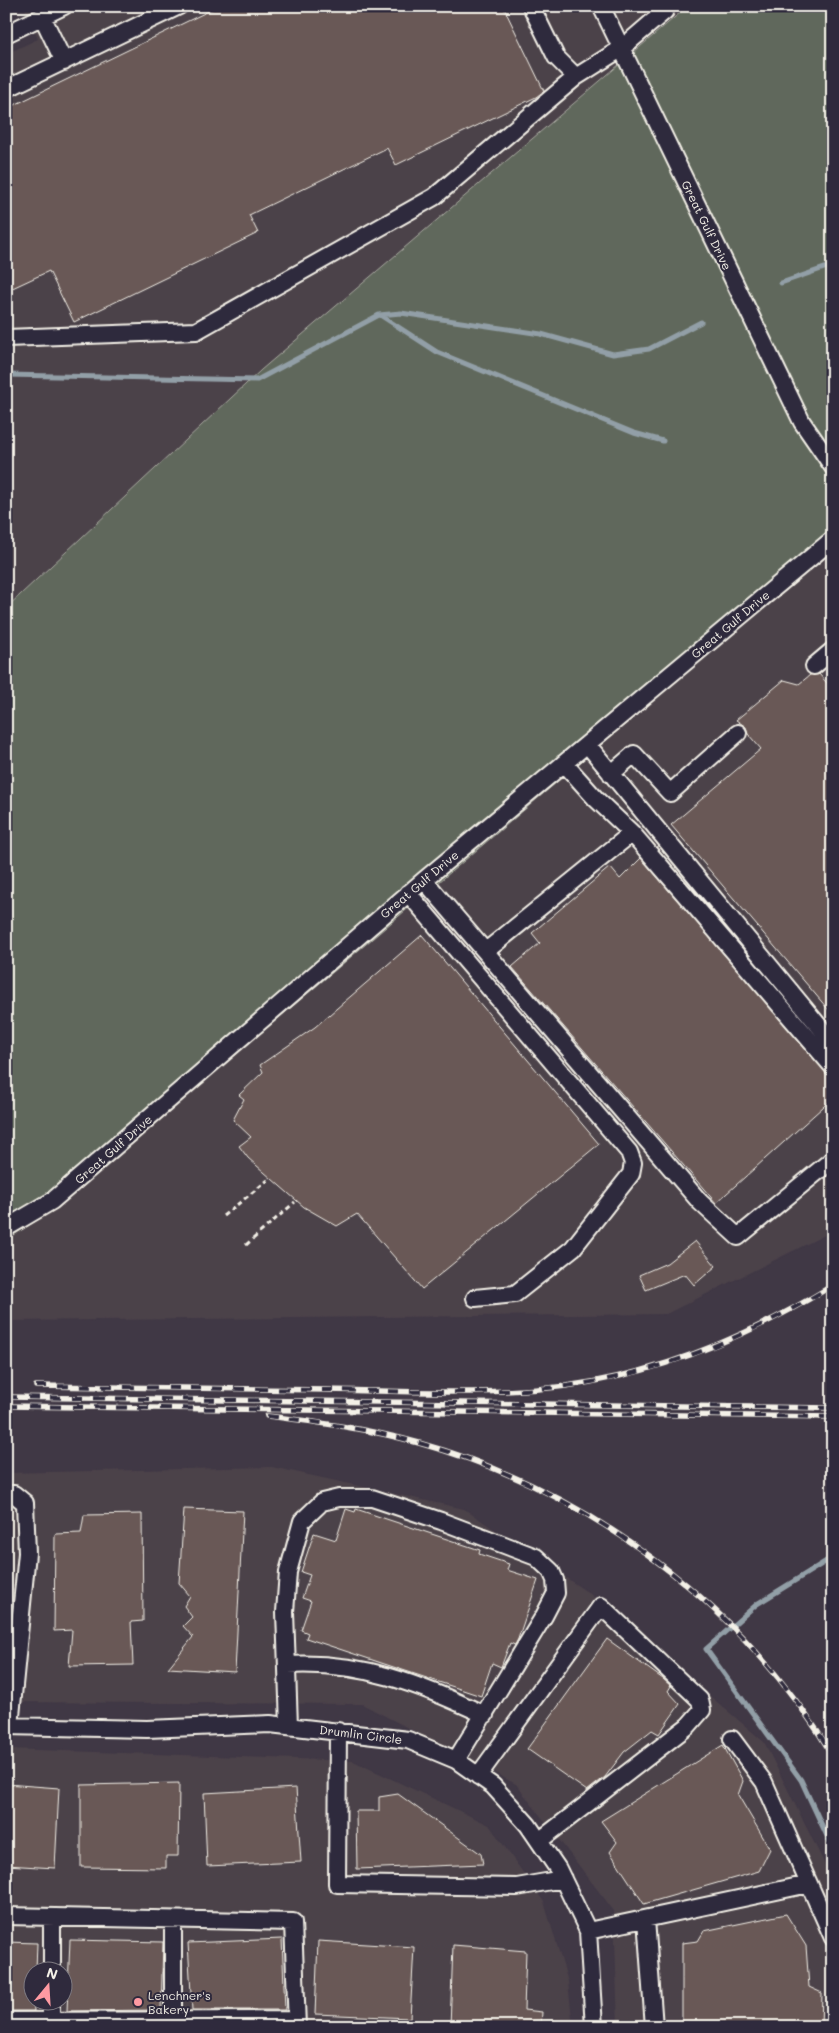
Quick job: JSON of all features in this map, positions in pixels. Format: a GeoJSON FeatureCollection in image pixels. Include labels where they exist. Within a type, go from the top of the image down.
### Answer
{"type":"FeatureCollection","features":[{"type":"Feature","properties":{"kind":"street"},"geometry":{"type":"LineString","coordinates":[[6,34],[64,6]]}},
{"type":"Feature","properties":{"kind":"street"},"geometry":{"type":"LineString","coordinates":[[6,90],[178,6]]}},
{"type":"Feature","properties":{"kind":"street"},"geometry":{"type":"LineString","coordinates":[[531,6],[556,57],[576,77]]}},
{"type":"Feature","properties":{"kind":"street","name":"Great Gulf Drive"},"geometry":{"type":"LineString","coordinates":[[601,6],[802,422],[833,467]]}},
{"type":"Feature","properties":{"kind":"street"},"geometry":{"type":"LineString","coordinates":[[6,338],[196,331],[434,197],[576,77],[622,48],[665,10],[663,6]]}},
{"type":"Feature","properties":{"kind":"street"},"geometry":{"type":"LineString","coordinates":[[42,16],[64,62]]}},
{"type":"Feature","properties":{"kind":"street","name":"Great Gulf Drive"},"geometry":{"type":"LineString","coordinates":[[6,1228],[52,1202],[408,893],[833,539]]}},
{"type":"Feature","properties":{"kind":"street"},"geometry":{"type":"LineString","coordinates":[[814,666],[833,650]]}},
{"type":"Feature","properties":{"kind":"street"},"geometry":{"type":"LineString","coordinates":[[611,774],[634,754],[670,793],[738,733]]}},
{"type":"Feature","properties":{"kind":"street"},"geometry":{"type":"LineString","coordinates":[[587,744],[833,1043]]}},
{"type":"Feature","properties":{"kind":"street"},"geometry":{"type":"LineString","coordinates":[[564,763],[596,799],[632,833],[833,1067]]}},
{"type":"Feature","properties":{"kind":"street"},"geometry":{"type":"LineString","coordinates":[[486,952],[632,833]]}},
{"type":"Feature","properties":{"kind":"street"},"geometry":{"type":"LineString","coordinates":[[424,880],[700,1202],[738,1237],[833,1159]]}},
{"type":"Feature","properties":{"kind":"street"},"geometry":{"type":"LineString","coordinates":[[408,893],[629,1152],[633,1163],[631,1174],[620,1190],[573,1248],[515,1294],[475,1298]]}},
{"type":"Feature","properties":{"kind":"street"},"geometry":{"type":"LineString","coordinates":[[6,1494],[14,1494],[25,1503],[28,1553],[8,1726]]}},
{"type":"Feature","properties":{"kind":"street"},"geometry":{"type":"LineString","coordinates":[[289,1726],[285,1612],[288,1572],[302,1520],[322,1502],[339,1498],[372,1498],[441,1521],[536,1557],[551,1571],[555,1580],[556,1594],[485,1715],[456,1760]]}},
{"type":"Feature","properties":{"kind":"street"},"geometry":{"type":"LineString","coordinates":[[478,1776],[601,1606],[700,1700],[702,1710],[688,1726],[539,1841]]}},
{"type":"Feature","properties":{"kind":"street"},"geometry":{"type":"LineString","coordinates":[[288,1666],[329,1664],[363,1670],[398,1679],[441,1694],[485,1715]]}},
{"type":"Feature","properties":{"kind":"street","name":"Drumlin Circle"},"geometry":{"type":"LineString","coordinates":[[8,1726],[147,1729],[270,1724],[408,1740],[456,1760],[493,1786],[528,1825],[563,1880],[588,1931],[594,2027]]}},
{"type":"Feature","properties":{"kind":"street"},"geometry":{"type":"LineString","coordinates":[[338,1731],[337,1884],[517,1887],[563,1880]]}},
{"type":"Feature","properties":{"kind":"street"},"geometry":{"type":"LineString","coordinates":[[732,1739],[764,1782],[833,1938]]}},
{"type":"Feature","properties":{"kind":"street"},"geometry":{"type":"LineString","coordinates":[[588,1931],[809,1884]]}},
{"type":"Feature","properties":{"kind":"street"},"geometry":{"type":"LineString","coordinates":[[6,1916],[293,1922],[296,2023],[51,2024],[6,2021]]}},
{"type":"Feature","properties":{"kind":"street"},"geometry":{"type":"LineString","coordinates":[[52,1917],[52,1960]]}},
{"type":"Feature","properties":{"kind":"street"},"geometry":{"type":"LineString","coordinates":[[646,1919],[654,2027]]}},
{"type":"Feature","properties":{"kind":"street"},"geometry":{"type":"LineString","coordinates":[[173,1920],[173,2023]]}},
{"type":"Feature","properties":{"kind":"street"},"geometry":{"type":"LineString","coordinates":[[51,2010],[51,2024]]}},
{"type":"Feature","properties":{"kind":"path"},"geometry":{"type":"LineString","coordinates":[[223,1216],[268,1180]]}},
{"type":"Feature","properties":{"kind":"path"},"geometry":{"type":"LineString","coordinates":[[246,1245],[295,1202]]}},
{"type":"Feature","properties":{"kind":"shaded area"},"geometry":{"type":"Polygon","coordinates":[[[24,6],[688,6],[261,370],[6,608],[6,54],[38,39],[24,6]]]}},
{"type":"Feature","properties":{"kind":"shaded area"},"geometry":{"type":"Polygon","coordinates":[[[833,548],[833,1231],[666,1314],[6,1321],[6,1240],[50,1212],[833,548]]]}},
{"type":"Feature","properties":{"kind":"shaded area"},"geometry":{"type":"Polygon","coordinates":[[[272,1467],[464,1509],[590,1594],[764,1742],[833,1881],[833,2027],[618,2027],[614,1911],[516,1784],[362,1704],[6,1702],[6,1473],[272,1467]]]}},
{"type":"Feature","properties":{"kind":"shaded area"},"geometry":{"type":"Polygon","coordinates":[[[6,1749],[353,1761],[489,1825],[544,1902],[568,1982],[573,2027],[6,2027],[6,1749]]]}},
{"type":"Feature","properties":{"kind":"green space"},"geometry":{"type":"Polygon","coordinates":[[[688,6],[833,6],[833,548],[50,1212],[6,1240],[6,608],[261,370],[688,6]]]}},
{"type":"Feature","properties":{"kind":"building"},"geometry":{"type":"Polygon","coordinates":[[[219,6],[503,6],[544,91],[536,97],[396,165],[387,148],[249,215],[258,233],[74,322],[49,271],[6,291],[6,109],[219,6]]]}},
{"type":"Feature","properties":{"kind":"building"},"geometry":{"type":"Polygon","coordinates":[[[819,674],[833,690],[833,1015],[671,825],[761,749],[748,734],[746,727],[736,720],[784,680],[799,684],[810,675],[819,674]]]}},
{"type":"Feature","properties":{"kind":"building"},"geometry":{"type":"Polygon","coordinates":[[[641,858],[833,1081],[833,1098],[716,1203],[512,967],[540,943],[532,933],[610,867],[620,879],[641,858]]]}},
{"type":"Feature","properties":{"kind":"building"},"geometry":{"type":"Polygon","coordinates":[[[422,935],[599,1144],[422,1289],[357,1214],[337,1226],[304,1207],[248,1158],[239,1146],[251,1137],[233,1120],[244,1099],[239,1095],[263,1072],[260,1065],[315,1027],[422,935]]]}},
{"type":"Feature","properties":{"kind":"building"},"geometry":{"type":"Polygon","coordinates":[[[695,1241],[716,1266],[694,1285],[685,1274],[646,1290],[639,1275],[667,1263],[695,1241]]]}},
{"type":"Feature","properties":{"kind":"building"},"geometry":{"type":"Polygon","coordinates":[[[184,1509],[243,1511],[235,1672],[168,1668],[193,1637],[183,1626],[192,1617],[184,1606],[190,1596],[179,1583],[184,1509]]]}},
{"type":"Feature","properties":{"kind":"building"},"geometry":{"type":"Polygon","coordinates":[[[346,1509],[355,1512],[356,1509],[480,1550],[479,1554],[509,1564],[507,1570],[538,1580],[518,1639],[515,1645],[510,1643],[501,1667],[492,1663],[481,1696],[306,1638],[308,1633],[301,1630],[311,1601],[302,1598],[310,1575],[301,1572],[314,1533],[336,1540],[346,1509]]]}},
{"type":"Feature","properties":{"kind":"building"},"geometry":{"type":"Polygon","coordinates":[[[142,1514],[143,1621],[131,1622],[133,1665],[69,1666],[72,1630],[54,1631],[55,1534],[81,1533],[84,1515],[142,1514]]]}},
{"type":"Feature","properties":{"kind":"building"},"geometry":{"type":"Polygon","coordinates":[[[607,1639],[671,1686],[668,1691],[680,1704],[659,1734],[652,1730],[624,1752],[605,1777],[587,1791],[527,1749],[607,1639]]]}},
{"type":"Feature","properties":{"kind":"building"},"geometry":{"type":"Polygon","coordinates":[[[723,1745],[743,1781],[738,1795],[770,1849],[759,1871],[644,1904],[610,1852],[617,1842],[601,1821],[723,1745]]]}},
{"type":"Feature","properties":{"kind":"building"},"geometry":{"type":"Polygon","coordinates":[[[179,1783],[178,1856],[166,1856],[166,1868],[81,1867],[81,1785],[179,1783]]]}},
{"type":"Feature","properties":{"kind":"building"},"geometry":{"type":"Polygon","coordinates":[[[6,1784],[59,1788],[55,1868],[6,1865],[6,1784]]]}},
{"type":"Feature","properties":{"kind":"building"},"geometry":{"type":"Polygon","coordinates":[[[296,1788],[301,1862],[207,1866],[204,1793],[296,1788]]]}},
{"type":"Feature","properties":{"kind":"building"},"geometry":{"type":"Polygon","coordinates":[[[398,1794],[481,1854],[483,1864],[357,1869],[356,1811],[379,1811],[379,1797],[398,1794]]]}},
{"type":"Feature","properties":{"kind":"building"},"geometry":{"type":"Polygon","coordinates":[[[786,1914],[806,1946],[809,1987],[822,1993],[821,2027],[682,2027],[682,1943],[698,1941],[704,1931],[786,1914]]]}},
{"type":"Feature","properties":{"kind":"building"},"geometry":{"type":"Polygon","coordinates":[[[282,1939],[285,2010],[192,2010],[188,1943],[282,1939]]]}},
{"type":"Feature","properties":{"kind":"building"},"geometry":{"type":"Polygon","coordinates":[[[70,1940],[163,1942],[161,2010],[67,2011],[72,2010],[72,1960],[69,1960],[70,1940]]]}},
{"type":"Feature","properties":{"kind":"building"},"geometry":{"type":"Polygon","coordinates":[[[318,1941],[414,1947],[410,2018],[315,2014],[318,1941]]]}},
{"type":"Feature","properties":{"kind":"building"},"geometry":{"type":"Polygon","coordinates":[[[6,1942],[37,1943],[36,1960],[22,1960],[22,2010],[34,2011],[6,2011],[6,1942]]]}},
{"type":"Feature","properties":{"kind":"building"},"geometry":{"type":"Polygon","coordinates":[[[453,1945],[526,1951],[524,2010],[542,2012],[541,2027],[450,2027],[453,1945]]]}},
{"type":"Feature","properties":{"kind":"waterway"},"geometry":{"type":"LineString","coordinates":[[781,283],[833,265]]}},
{"type":"Feature","properties":{"kind":"waterway"},"geometry":{"type":"LineString","coordinates":[[6,375],[257,380],[379,315],[401,313],[541,334],[613,354],[649,349],[701,322]]}},
{"type":"Feature","properties":{"kind":"waterway"},"geometry":{"type":"LineString","coordinates":[[380,315],[437,352],[634,433],[663,441]]}},
{"type":"Feature","properties":{"kind":"waterway"},"geometry":{"type":"LineString","coordinates":[[833,1557],[757,1604],[706,1649],[801,1780],[833,1849]]}},
{"type":"Feature","properties":{"kind":"railway"},"geometry":{"type":"LineString","coordinates":[[36,1386],[447,1392],[507,1391],[566,1386],[637,1372],[705,1350],[770,1320],[833,1285]]}},
{"type":"Feature","properties":{"kind":"railway"},"geometry":{"type":"LineString","coordinates":[[6,1397],[833,1408]]}},
{"type":"Feature","properties":{"kind":"railway"},"geometry":{"type":"LineString","coordinates":[[6,1406],[833,1417]]}},
{"type":"Feature","properties":{"kind":"railway"},"geometry":{"type":"LineString","coordinates":[[267,1416],[343,1426],[419,1443],[482,1464],[542,1490],[601,1523],[656,1560],[707,1603],[754,1650],[796,1701],[833,1756]]}},
{"type":"Feature","properties":{"kind":"place","name":"Lenchner's Bakery"},"geometry":{"type":"Point","coordinates":[138,2002]}}]}
